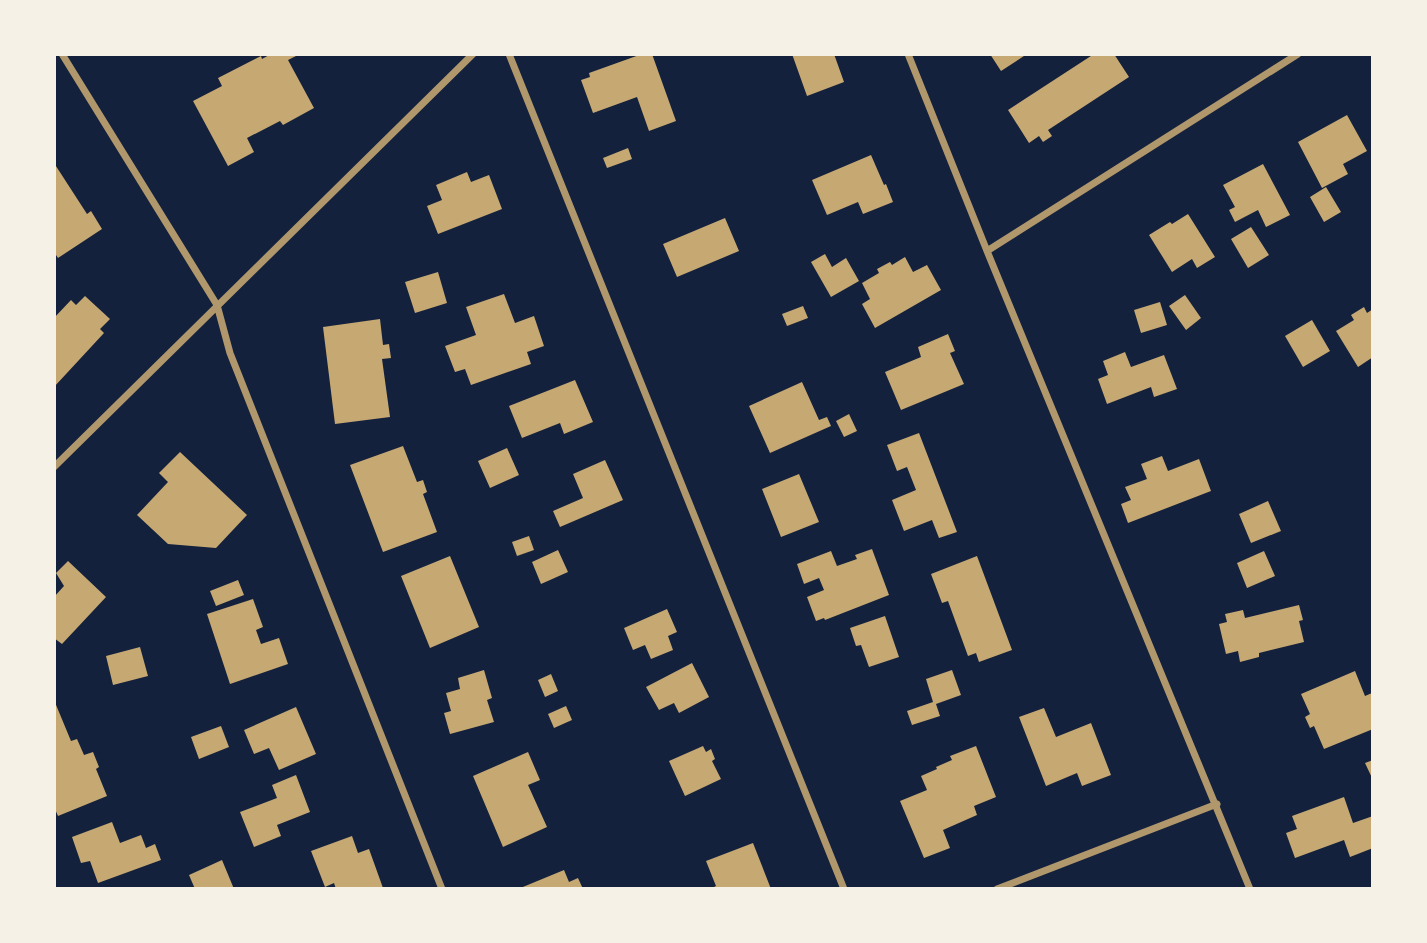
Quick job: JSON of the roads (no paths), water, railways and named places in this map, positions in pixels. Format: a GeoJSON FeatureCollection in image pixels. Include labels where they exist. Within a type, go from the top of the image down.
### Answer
{"type":"FeatureCollection","features":[{"type":"Feature","properties":{"kind":"street"},"geometry":{"type":"LineString","coordinates":[[62,54],[217,305],[230,353],[442,889]]}},
{"type":"Feature","properties":{"kind":"street"},"geometry":{"type":"LineString","coordinates":[[54,467],[473,54]]}},
{"type":"Feature","properties":{"kind":"street"},"geometry":{"type":"LineString","coordinates":[[509,54],[844,889]]}},
{"type":"Feature","properties":{"kind":"street"},"geometry":{"type":"LineString","coordinates":[[908,54],[1250,889]]}},
{"type":"Feature","properties":{"kind":"street"},"geometry":{"type":"LineString","coordinates":[[987,251],[1298,54]]}},
{"type":"Feature","properties":{"kind":"street"},"geometry":{"type":"LineString","coordinates":[[997,889],[1217,804]]}}]}
